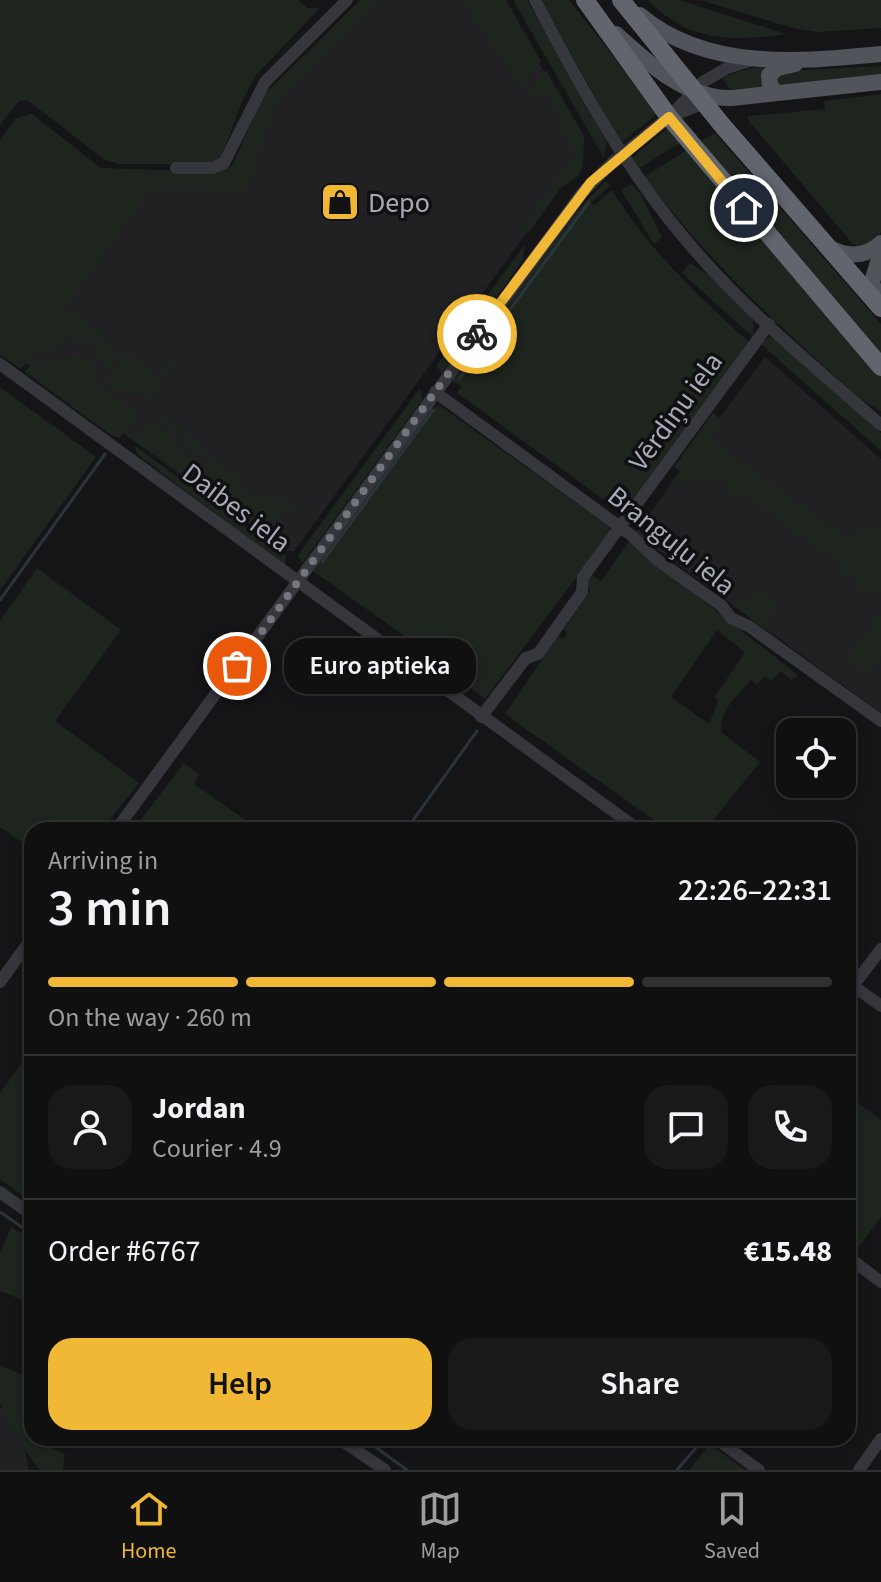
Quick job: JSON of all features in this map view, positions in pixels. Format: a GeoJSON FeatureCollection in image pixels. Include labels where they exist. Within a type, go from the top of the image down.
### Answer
{"type":"FeatureCollection","features":[{"type":"Feature","properties":{"kind":"highway"},"geometry":{"type":"LineString","coordinates":[[585,0],[669,117],[881,367]]}},
{"type":"Feature","properties":{"kind":"highway"},"geometry":{"type":"LineString","coordinates":[[622,0],[707,97],[825,246],[881,307]]}},
{"type":"Feature","properties":{"kind":"main road"},"geometry":{"type":"LineString","coordinates":[[622,0],[662,33],[709,53],[768,58],[881,54]]}},
{"type":"Feature","properties":{"kind":"main road"},"geometry":{"type":"LineString","coordinates":[[605,26],[657,71],[707,97],[881,82]]}},
{"type":"Feature","properties":{"kind":"main road"},"geometry":{"type":"LineString","coordinates":[[777,93],[768,81],[773,71],[816,58]]}},
{"type":"Feature","properties":{"kind":"main road"},"geometry":{"type":"LineString","coordinates":[[825,246],[839,253],[856,255],[868,252],[881,243]]}},
{"type":"Feature","properties":{"kind":"main road"},"geometry":{"type":"LineString","coordinates":[[881,252],[872,282],[881,307]]}},
{"type":"Feature","properties":{"kind":"street"},"geometry":{"type":"LineString","coordinates":[[176,168],[213,168],[224,163],[265,82],[347,0]]}},
{"type":"Feature","properties":{"kind":"street"},"geometry":{"type":"LineString","coordinates":[[535,0],[622,154],[692,248],[769,324],[881,422]]}},
{"type":"Feature","properties":{"kind":"street"},"geometry":{"type":"LineString","coordinates":[[122,822],[572,205],[622,154],[669,117],[707,97],[727,68],[768,58]]}},
{"type":"Feature","properties":{"kind":"street","name":"Vērdiņu iela"},"geometry":{"type":"LineString","coordinates":[[481,717],[526,658],[538,654],[582,592],[583,577],[769,324]]}},
{"type":"Feature","properties":{"kind":"street","name":"Daibes iela"},"geometry":{"type":"LineString","coordinates":[[0,364],[628,822]]}},
{"type":"Feature","properties":{"kind":"street","name":"Branguļu iela"},"geometry":{"type":"LineString","coordinates":[[435,392],[620,527],[656,559],[722,606],[731,618],[750,627],[881,721]]}},
{"type":"Feature","properties":{"kind":"street"},"geometry":{"type":"LineString","coordinates":[[0,982],[24,949]]}},
{"type":"Feature","properties":{"kind":"street"},"geometry":{"type":"LineString","coordinates":[[856,977],[881,949]]}},
{"type":"Feature","properties":{"kind":"street"},"geometry":{"type":"LineString","coordinates":[[856,988],[881,1006]]}},
{"type":"Feature","properties":{"kind":"street"},"geometry":{"type":"LineString","coordinates":[[0,1192],[24,1209]]}},
{"type":"Feature","properties":{"kind":"street"},"geometry":{"type":"LineString","coordinates":[[856,1263],[881,1282]]}},
{"type":"Feature","properties":{"kind":"street"},"geometry":{"type":"LineString","coordinates":[[859,1470],[881,1439]]}},
{"type":"Feature","properties":{"kind":"street"},"geometry":{"type":"LineString","coordinates":[[350,1446],[385,1470]]}},
{"type":"Feature","properties":{"kind":"street"},"geometry":{"type":"LineString","coordinates":[[726,1446],[759,1470]]}},
{"type":"Feature","properties":{"kind":"shaded area"},"geometry":{"type":"Polygon","coordinates":[[[0,0],[298,0],[307,8],[320,8],[256,75],[243,99],[221,158],[209,164],[118,164],[104,159],[27,100],[19,101],[0,125],[0,0]]]}},
{"type":"Feature","properties":{"kind":"shaded area"},"geometry":{"type":"Polygon","coordinates":[[[360,0],[383,0],[277,101],[247,190],[151,189],[65,307],[103,335],[100,340],[119,354],[109,368],[89,354],[99,339],[76,341],[65,333],[63,340],[69,344],[32,356],[21,369],[0,355],[0,140],[16,118],[32,114],[101,168],[218,172],[232,166],[264,95],[360,0]]]}},
{"type":"Feature","properties":{"kind":"shaded area"},"geometry":{"type":"Polygon","coordinates":[[[364,0],[502,0],[584,140],[569,175],[294,551],[286,551],[0,344],[103,175],[237,174],[268,96],[364,0]]]}},
{"type":"Feature","properties":{"kind":"shaded area"},"geometry":{"type":"Polygon","coordinates":[[[461,0],[506,0],[541,61],[523,88],[461,0]]]}},
{"type":"Feature","properties":{"kind":"shaded area"},"geometry":{"type":"Polygon","coordinates":[[[513,0],[527,0],[607,142],[604,158],[513,0]]]}},
{"type":"Feature","properties":{"kind":"shaded area"},"geometry":{"type":"Polygon","coordinates":[[[541,0],[569,0],[658,113],[621,143],[541,0]]]}},
{"type":"Feature","properties":{"kind":"shaded area"},"geometry":{"type":"Polygon","coordinates":[[[648,0],[679,0],[786,34],[747,38],[712,36],[679,24],[648,0]]]}},
{"type":"Feature","properties":{"kind":"shaded area"},"geometry":{"type":"Polygon","coordinates":[[[700,0],[881,0],[881,28],[817,32],[793,28],[700,0]]]}},
{"type":"Feature","properties":{"kind":"shaded area"},"geometry":{"type":"Polygon","coordinates":[[[881,66],[881,76],[782,87],[776,78],[786,71],[881,66]]]}},
{"type":"Feature","properties":{"kind":"shaded area"},"geometry":{"type":"Polygon","coordinates":[[[767,67],[762,75],[762,88],[729,89],[722,77],[752,68],[767,67]]]}},
{"type":"Feature","properties":{"kind":"shaded area"},"geometry":{"type":"Polygon","coordinates":[[[546,70],[584,136],[583,165],[578,176],[560,189],[529,232],[517,222],[524,225],[575,153],[556,125],[561,118],[544,93],[535,97],[526,92],[546,70]]]}},
{"type":"Feature","properties":{"kind":"shaded area"},"geometry":{"type":"Polygon","coordinates":[[[881,94],[881,232],[875,241],[862,249],[852,243],[748,120],[748,116],[825,109],[824,101],[881,94]]]}},
{"type":"Feature","properties":{"kind":"shaded area"},"geometry":{"type":"Polygon","coordinates":[[[669,127],[682,142],[639,168],[632,158],[669,127]]]}},
{"type":"Feature","properties":{"kind":"shaded area"},"geometry":{"type":"Polygon","coordinates":[[[715,133],[881,324],[881,358],[699,142],[715,133]]]}},
{"type":"Feature","properties":{"kind":"shaded area"},"geometry":{"type":"Polygon","coordinates":[[[687,150],[881,375],[881,411],[862,400],[748,294],[695,239],[644,177],[687,150]]]}},
{"type":"Feature","properties":{"kind":"shaded area"},"geometry":{"type":"Polygon","coordinates":[[[606,181],[610,186],[591,203],[594,205],[612,190],[658,252],[749,342],[622,513],[457,393],[461,386],[452,381],[567,221],[606,181]]]}},
{"type":"Feature","properties":{"kind":"shaded area"},"geometry":{"type":"Polygon","coordinates":[[[631,184],[640,193],[662,237],[654,244],[621,190],[631,184]]]}},
{"type":"Feature","properties":{"kind":"shaded area"},"geometry":{"type":"Polygon","coordinates":[[[525,244],[523,260],[442,373],[436,366],[525,244]]]}},
{"type":"Feature","properties":{"kind":"shaded area"},"geometry":{"type":"Polygon","coordinates":[[[690,263],[710,276],[754,321],[753,337],[682,273],[690,263]]]}},
{"type":"Feature","properties":{"kind":"shaded area"},"geometry":{"type":"Polygon","coordinates":[[[769,337],[776,339],[881,433],[881,451],[761,344],[769,337]]]}},
{"type":"Feature","properties":{"kind":"shaded area"},"geometry":{"type":"Polygon","coordinates":[[[123,349],[158,375],[172,357],[176,360],[150,397],[111,389],[107,373],[120,363],[123,349]]]}},
{"type":"Feature","properties":{"kind":"shaded area"},"geometry":{"type":"Polygon","coordinates":[[[79,354],[92,363],[99,387],[139,413],[119,438],[25,372],[35,361],[46,366],[42,359],[71,358],[79,354]]]}},
{"type":"Feature","properties":{"kind":"shaded area"},"geometry":{"type":"Polygon","coordinates":[[[765,357],[881,459],[881,713],[635,533],[765,357]]]}},
{"type":"Feature","properties":{"kind":"shaded area"},"geometry":{"type":"Polygon","coordinates":[[[0,387],[96,457],[0,590],[0,387]]]}},
{"type":"Feature","properties":{"kind":"shaded area"},"geometry":{"type":"Polygon","coordinates":[[[420,388],[422,400],[302,563],[298,555],[420,388]]]}},
{"type":"Feature","properties":{"kind":"shaded area"},"geometry":{"type":"Polygon","coordinates":[[[439,405],[610,527],[609,534],[485,699],[413,642],[313,571],[430,410],[439,405]]]}},
{"type":"Feature","properties":{"kind":"shaded area"},"geometry":{"type":"Polygon","coordinates":[[[713,413],[723,420],[713,434],[714,442],[851,541],[862,527],[868,531],[874,525],[881,529],[881,594],[871,587],[867,593],[854,584],[858,577],[852,573],[847,579],[836,571],[840,564],[743,493],[737,499],[724,488],[727,483],[721,478],[717,484],[705,475],[669,486],[680,471],[674,467],[713,413]]]}},
{"type":"Feature","properties":{"kind":"shaded area"},"geometry":{"type":"Polygon","coordinates":[[[166,418],[201,444],[195,444],[230,473],[239,475],[244,485],[240,489],[247,492],[247,507],[254,492],[278,501],[284,495],[303,509],[311,504],[311,508],[307,513],[297,509],[283,511],[271,520],[258,520],[252,526],[217,499],[210,477],[212,462],[189,452],[183,435],[158,421],[166,418]]]}},
{"type":"Feature","properties":{"kind":"shaded area"},"geometry":{"type":"Polygon","coordinates":[[[149,421],[177,439],[185,456],[203,465],[206,492],[135,440],[149,421]]]}},
{"type":"Feature","properties":{"kind":"shaded area"},"geometry":{"type":"Polygon","coordinates":[[[135,446],[286,556],[285,566],[138,455],[135,446]]]}},
{"type":"Feature","properties":{"kind":"shaded area"},"geometry":{"type":"Polygon","coordinates":[[[629,542],[798,675],[792,680],[780,671],[772,681],[765,676],[757,685],[751,680],[726,711],[722,733],[760,762],[711,822],[657,822],[505,714],[558,636],[563,639],[567,634],[564,629],[590,591],[588,580],[592,575],[601,581],[629,542]],[[717,630],[671,697],[709,724],[718,701],[715,696],[745,653],[717,630]]]}},
{"type":"Feature","properties":{"kind":"shaded area"},"geometry":{"type":"Polygon","coordinates":[[[37,568],[121,630],[55,721],[139,783],[108,822],[24,822],[24,844],[0,827],[0,621],[37,568]]]}},
{"type":"Feature","properties":{"kind":"shaded area"},"geometry":{"type":"Polygon","coordinates":[[[757,592],[768,595],[774,605],[766,630],[732,605],[757,592]]]}},
{"type":"Feature","properties":{"kind":"shaded area"},"geometry":{"type":"Polygon","coordinates":[[[881,611],[881,658],[867,673],[847,659],[881,611]]]}},
{"type":"Feature","properties":{"kind":"shaded area"},"geometry":{"type":"Polygon","coordinates":[[[184,763],[199,774],[194,784],[249,822],[139,822],[184,763]]]}},
{"type":"Feature","properties":{"kind":"shaded area"},"geometry":{"type":"Polygon","coordinates":[[[24,1060],[22,1195],[0,1179],[0,1093],[24,1060]]]}},
{"type":"Feature","properties":{"kind":"shaded area"},"geometry":{"type":"Polygon","coordinates":[[[856,1102],[881,1120],[881,1217],[856,1250],[856,1102]]]}},
{"type":"Feature","properties":{"kind":"shaded area"},"geometry":{"type":"Polygon","coordinates":[[[11,1227],[24,1235],[24,1301],[0,1291],[0,1254],[11,1227]]]}},
{"type":"Feature","properties":{"kind":"shaded area"},"geometry":{"type":"Polygon","coordinates":[[[0,1366],[24,1375],[24,1446],[48,1446],[65,1454],[63,1470],[40,1470],[16,1438],[0,1402],[0,1366]]]}},
{"type":"Feature","properties":{"kind":"shaded area"},"geometry":{"type":"Polygon","coordinates":[[[15,1404],[29,1470],[0,1470],[0,1408],[15,1404]]]}},
{"type":"Feature","properties":{"kind":"shaded area"},"geometry":{"type":"Polygon","coordinates":[[[708,1446],[713,1446],[745,1470],[689,1470],[708,1446]]]}},
{"type":"Feature","properties":{"kind":"waterway"},"geometry":{"type":"LineString","coordinates":[[460,378],[589,202]]}},
{"type":"Feature","properties":{"kind":"waterway"},"geometry":{"type":"LineString","coordinates":[[322,562],[433,410]]}},
{"type":"Feature","properties":{"kind":"waterway"},"geometry":{"type":"LineString","coordinates":[[0,600],[105,454]]}},
{"type":"Feature","properties":{"kind":"waterway"},"geometry":{"type":"LineString","coordinates":[[412,822],[477,731]]}},
{"type":"Feature","properties":{"kind":"waterway"},"geometry":{"type":"LineString","coordinates":[[0,1212],[24,1228]]}},
{"type":"Feature","properties":{"kind":"waterway"},"geometry":{"type":"LineString","coordinates":[[374,1446],[407,1470]]}},
{"type":"Feature","properties":{"kind":"waterway"},"geometry":{"type":"LineString","coordinates":[[677,1470],[697,1446]]}},
{"type":"Feature","properties":{"kind":"way so far"},"geometry":{"type":"LineString","coordinates":[[237,666],[477,334]]}},
{"type":"Feature","properties":{"kind":"place","name":"Depo"},"geometry":{"type":"Point","coordinates":[340,202]}},
{"type":"Feature","properties":{"kind":"place","name":"Euro aptieka"},"geometry":{"type":"Point","coordinates":[237,666]}},
{"type":"Feature","properties":{"kind":"route"},"geometry":{"type":"LineString","coordinates":[[477,334],[591,182],[669,117],[744,208]]}}]}
